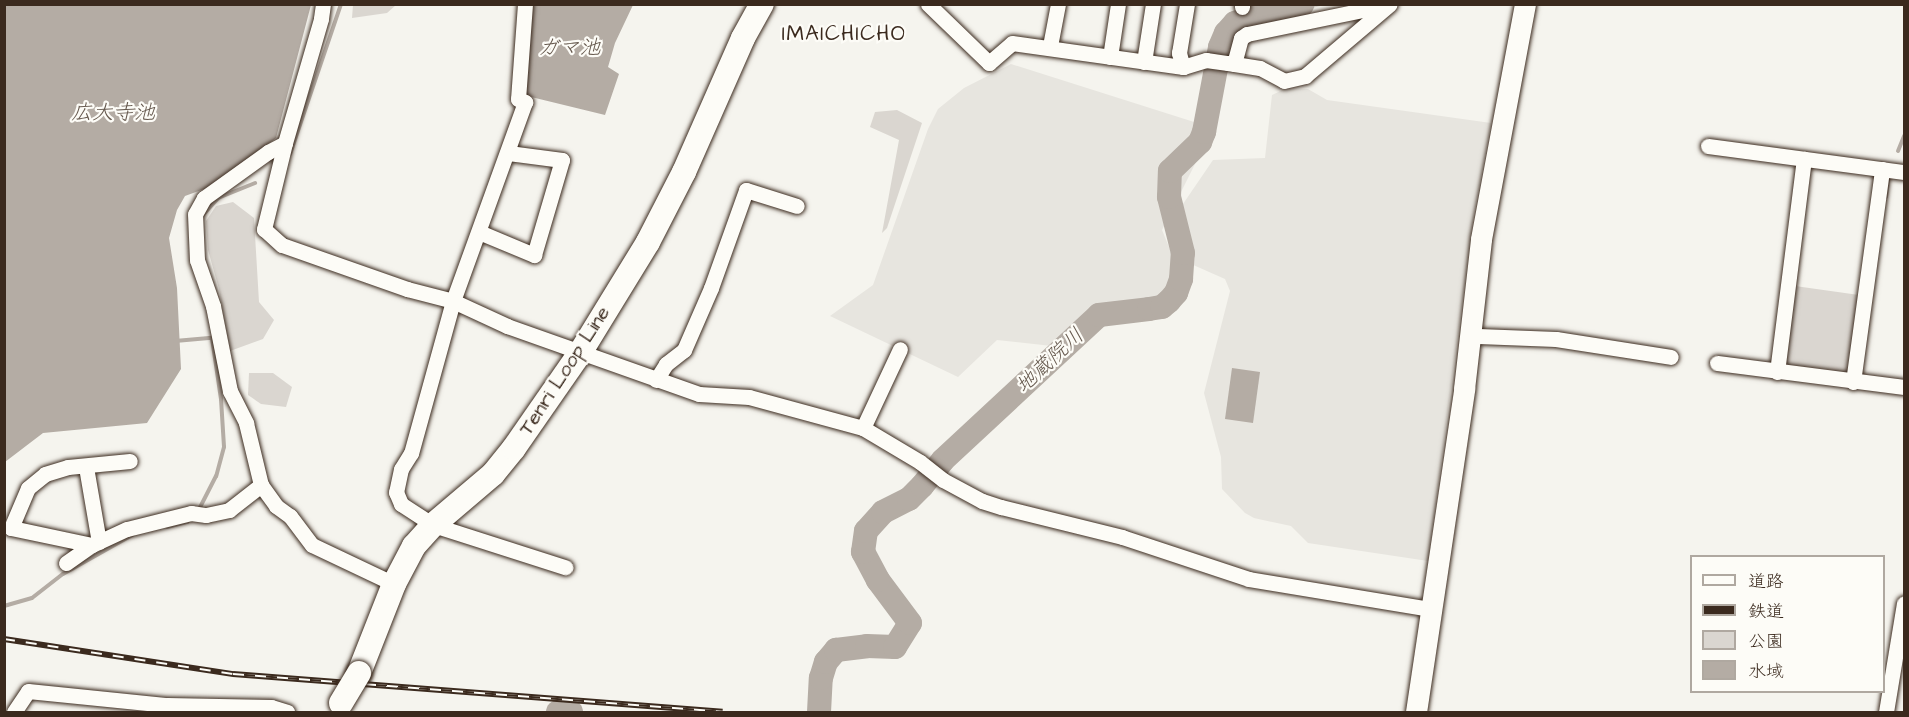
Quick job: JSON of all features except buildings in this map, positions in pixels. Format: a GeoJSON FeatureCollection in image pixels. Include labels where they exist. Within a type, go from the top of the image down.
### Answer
{"type":"FeatureCollection","features":[{"type":"Feature","properties":{"kind":"main road","name":"Tenri Loop Line"},"geometry":{"type":"LineString","coordinates":[[338,708],[359,673],[394,584],[414,546],[434,525],[493,474],[541,411],[648,242],[684,172],[743,39],[762,4]]}},
{"type":"Feature","properties":{"kind":"street"},"geometry":{"type":"LineString","coordinates":[[322,4],[321,19],[285,143],[264,229],[282,245],[407,289],[453,301],[507,326],[699,394],[749,396],[863,428],[920,462],[943,480],[982,501],[1122,537],[1249,579],[1430,609]]}},
{"type":"Feature","properties":{"kind":"street"},"geometry":{"type":"LineString","coordinates":[[525,4],[518,99],[525,102],[453,301],[411,453],[401,469],[396,492],[401,504],[434,525],[565,567]]}},
{"type":"Feature","properties":{"kind":"street"},"geometry":{"type":"LineString","coordinates":[[928,4],[989,63],[1012,43],[1050,46],[1183,67],[1206,60],[1231,63],[1260,68],[1284,81],[1305,76],[1390,4]]}},
{"type":"Feature","properties":{"kind":"street"},"geometry":{"type":"LineString","coordinates":[[1050,46],[1058,4]]}},
{"type":"Feature","properties":{"kind":"street"},"geometry":{"type":"LineString","coordinates":[[1110,57],[1118,4]]}},
{"type":"Feature","properties":{"kind":"street"},"geometry":{"type":"LineString","coordinates":[[1144,62],[1154,4]]}},
{"type":"Feature","properties":{"kind":"street"},"geometry":{"type":"LineString","coordinates":[[1183,67],[1179,53],[1187,4]]}},
{"type":"Feature","properties":{"kind":"street"},"geometry":{"type":"LineString","coordinates":[[1231,63],[1240,38],[1246,31],[1390,4]]}},
{"type":"Feature","properties":{"kind":"street"},"geometry":{"type":"LineString","coordinates":[[1416,712],[1464,389],[1481,239],[1525,4]]}},
{"type":"Feature","properties":{"kind":"street"},"geometry":{"type":"LineString","coordinates":[[285,143],[268,152],[204,198],[195,214],[194,235],[197,260],[213,306],[230,391],[246,423],[261,485],[276,506],[290,516],[312,545],[394,584]]}},
{"type":"Feature","properties":{"kind":"street"},"geometry":{"type":"LineString","coordinates":[[1708,146],[1903,171]]}},
{"type":"Feature","properties":{"kind":"street"},"geometry":{"type":"LineString","coordinates":[[479,232],[534,255],[562,160],[508,153]]}},
{"type":"Feature","properties":{"kind":"street"},"geometry":{"type":"LineString","coordinates":[[1777,372],[1804,159]]}},
{"type":"Feature","properties":{"kind":"street"},"geometry":{"type":"LineString","coordinates":[[1853,382],[1882,168]]}},
{"type":"Feature","properties":{"kind":"street"},"geometry":{"type":"LineString","coordinates":[[656,380],[666,363],[684,350],[711,288],[746,190],[797,206]]}},
{"type":"Feature","properties":{"kind":"street"},"geometry":{"type":"LineString","coordinates":[[1478,336],[1556,339],[1671,357]]}},
{"type":"Feature","properties":{"kind":"street"},"geometry":{"type":"LineString","coordinates":[[863,428],[900,349]]}},
{"type":"Feature","properties":{"kind":"street"},"geometry":{"type":"LineString","coordinates":[[1717,363],[1905,387]]}},
{"type":"Feature","properties":{"kind":"street"},"geometry":{"type":"LineString","coordinates":[[96,544],[11,528],[28,488],[45,474],[68,467],[130,461]]}},
{"type":"Feature","properties":{"kind":"street"},"geometry":{"type":"LineString","coordinates":[[86,467],[96,544]]}},
{"type":"Feature","properties":{"kind":"street"},"geometry":{"type":"LineString","coordinates":[[66,563],[96,544],[127,530],[199,514],[229,510],[261,485]]}},
{"type":"Feature","properties":{"kind":"street"},"geometry":{"type":"LineString","coordinates":[[1886,712],[1905,603]]}},
{"type":"Feature","properties":{"kind":"street"},"geometry":{"type":"LineString","coordinates":[[14,712],[28,691],[167,705],[271,707],[287,712]]}},
{"type":"Feature","properties":{"kind":"shaded area"},"geometry":{"type":"Polygon","coordinates":[[[1011,64],[1213,128],[1162,230],[1179,271],[1163,303],[1098,310],[1052,346],[997,340],[958,377],[830,316],[873,285],[928,129],[938,109],[964,88],[1011,64]]]}},
{"type":"Feature","properties":{"kind":"shaded area"},"geometry":{"type":"Polygon","coordinates":[[[1287,88],[1308,89],[1327,100],[1491,123],[1474,212],[1428,561],[1308,543],[1291,526],[1254,518],[1245,513],[1222,489],[1221,457],[1204,393],[1230,291],[1225,279],[1191,264],[1170,223],[1213,160],[1265,158],[1272,95],[1287,88]]]}},
{"type":"Feature","properties":{"kind":"green space"},"geometry":{"type":"Polygon","coordinates":[[[353,4],[396,5],[387,13],[352,18],[353,4]]]}},
{"type":"Feature","properties":{"kind":"green space"},"geometry":{"type":"Polygon","coordinates":[[[1273,4],[1324,5],[1258,22],[1257,13],[1273,4]]]}},
{"type":"Feature","properties":{"kind":"green space"},"geometry":{"type":"Polygon","coordinates":[[[897,110],[922,123],[887,228],[882,233],[899,140],[870,127],[875,112],[897,110]]]}},
{"type":"Feature","properties":{"kind":"green space"},"geometry":{"type":"Polygon","coordinates":[[[233,202],[254,218],[259,302],[274,320],[263,339],[230,351],[219,289],[208,250],[206,221],[216,206],[233,202]]]}},
{"type":"Feature","properties":{"kind":"green space"},"geometry":{"type":"Polygon","coordinates":[[[1795,286],[1859,295],[1849,369],[1843,374],[1790,367],[1785,360],[1795,286]]]}},
{"type":"Feature","properties":{"kind":"green space"},"geometry":{"type":"Polygon","coordinates":[[[249,373],[273,373],[292,387],[286,407],[261,404],[248,395],[249,373]]]}},
{"type":"Feature","properties":{"kind":"water","name":"広大寺池"},"geometry":{"type":"Polygon","coordinates":[[[5,5],[311,5],[276,138],[215,185],[185,196],[177,210],[169,238],[177,288],[181,369],[147,423],[43,433],[5,462],[5,5]]]}},
{"type":"Feature","properties":{"kind":"water","name":"ガマ池"},"geometry":{"type":"Polygon","coordinates":[[[531,5],[633,5],[615,43],[608,67],[619,74],[605,115],[523,95],[531,5]]]}},
{"type":"Feature","properties":{"kind":"water"},"geometry":{"type":"Polygon","coordinates":[[[1232,368],[1260,372],[1253,423],[1225,419],[1232,368]]]}},
{"type":"Feature","properties":{"kind":"waterway"},"geometry":{"type":"LineString","coordinates":[[290,154],[341,4]]}},
{"type":"Feature","properties":{"kind":"waterway","name":"地蔵院川"},"geometry":{"type":"LineString","coordinates":[[819,712],[821,678],[826,662],[836,650],[867,646],[895,647],[910,623],[878,580],[863,552],[866,531],[883,512],[909,499],[943,460],[1099,315],[1162,307],[1176,293],[1181,279],[1183,253],[1169,197],[1170,171],[1200,142],[1204,132],[1220,47],[1226,33],[1235,23],[1253,16],[1303,4]]}},
{"type":"Feature","properties":{"kind":"waterway"},"geometry":{"type":"LineString","coordinates":[[1898,151],[1904,136]]}},
{"type":"Feature","properties":{"kind":"waterway"},"geometry":{"type":"LineString","coordinates":[[1886,197],[1888,180]]}},
{"type":"Feature","properties":{"kind":"waterway"},"geometry":{"type":"LineString","coordinates":[[202,216],[218,198],[255,183]]}},
{"type":"Feature","properties":{"kind":"waterway"},"geometry":{"type":"LineString","coordinates":[[175,341],[212,338],[221,399],[224,447],[216,476],[198,511]]}},
{"type":"Feature","properties":{"kind":"waterway"},"geometry":{"type":"LineString","coordinates":[[167,527],[187,522],[191,518]]}},
{"type":"Feature","properties":{"kind":"waterway"},"geometry":{"type":"LineString","coordinates":[[4,606],[32,598],[63,574],[134,534]]}},
{"type":"Feature","properties":{"kind":"waterway","name":"地蔵院川"},"geometry":{"type":"LineString","coordinates":[[558,712],[571,712]]}},
{"type":"Feature","properties":{"kind":"railway"},"geometry":{"type":"LineString","coordinates":[[4,639],[233,674],[723,712]]}},
{"type":"Feature","properties":{"kind":"district","name":"IMAICHICHO"},"geometry":{"type":"Point","coordinates":[844,34]}}]}
